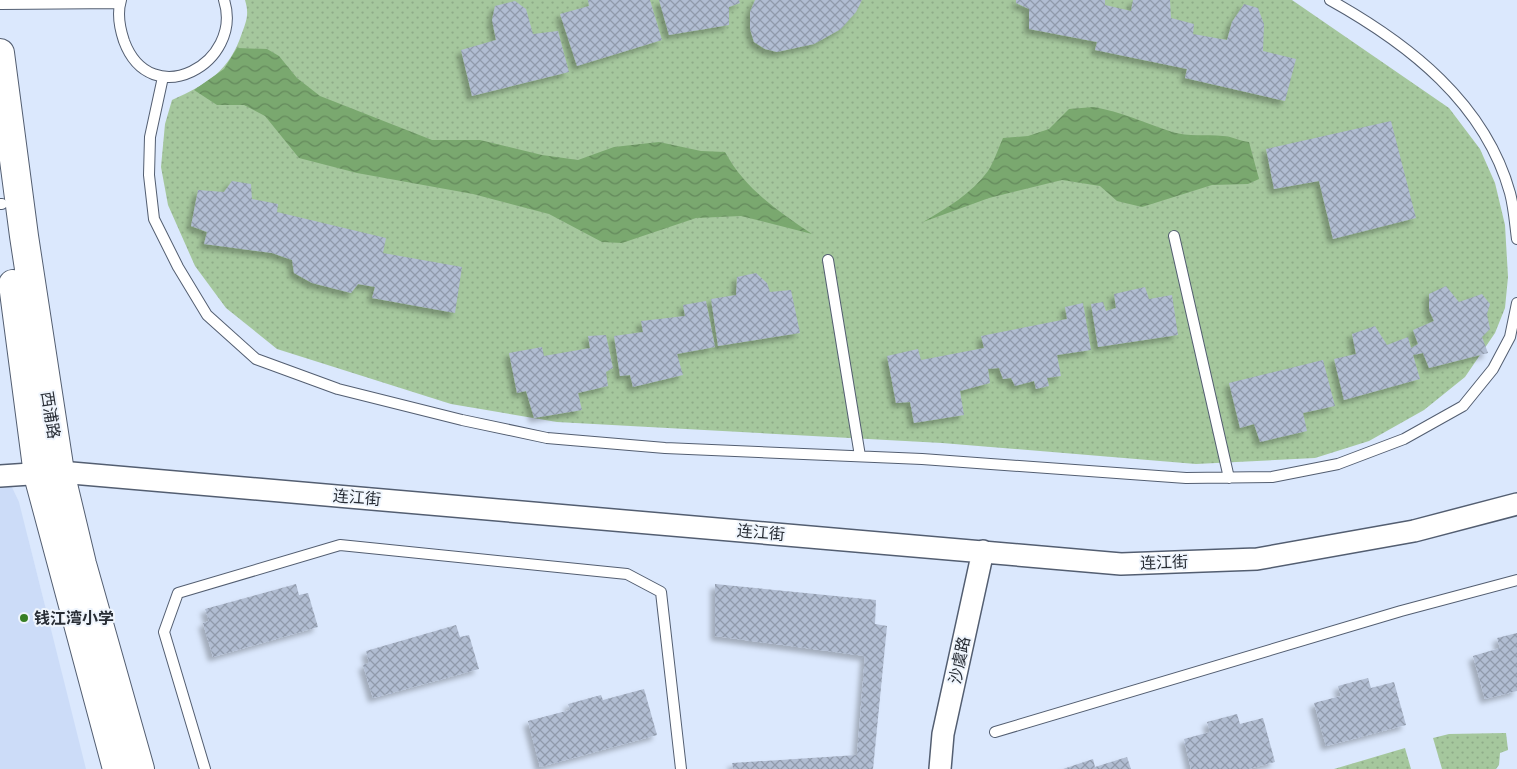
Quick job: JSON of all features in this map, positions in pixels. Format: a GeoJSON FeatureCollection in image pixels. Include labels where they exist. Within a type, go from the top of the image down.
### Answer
{"type":"FeatureCollection","features":[{"type":"Feature","properties":{"kind":"street","name":"西浦路"},"geometry":{"type":"LineString","coordinates":[[0,53],[24,236],[49,473],[82,564],[140,769]]}},
{"type":"Feature","properties":{"kind":"street","name":"西浦路"},"geometry":{"type":"LineString","coordinates":[[1,198],[49,473],[117,769]]}},
{"type":"Feature","properties":{"kind":"street","name":"连江街"},"geometry":{"type":"LineString","coordinates":[[0,476],[49,473],[1121,564],[1257,559],[1414,531],[1517,504]]}},
{"type":"Feature","properties":{"kind":"street","name":"沙虞路"},"geometry":{"type":"LineString","coordinates":[[940,769],[943,734],[983,551]]}},
{"type":"Feature","properties":{"kind":"lane"},"geometry":{"type":"LineString","coordinates":[[0,4],[120,2],[120,29],[127,50],[140,69],[163,77],[187,74],[210,60],[225,36],[227,7],[224,0]]}},
{"type":"Feature","properties":{"kind":"lane"},"geometry":{"type":"LineString","coordinates":[[1330,0],[1371,23],[1444,81],[1474,116],[1493,148],[1510,194],[1517,239]]}},
{"type":"Feature","properties":{"kind":"lane"},"geometry":{"type":"LineString","coordinates":[[163,77],[150,137],[149,175],[154,219],[178,267],[207,315],[256,359],[338,389],[462,420],[548,438],[665,448],[860,456],[1186,478],[1272,477],[1338,464],[1404,439],[1457,410],[1493,370],[1510,337],[1517,303]]}},
{"type":"Feature","properties":{"kind":"lane"},"geometry":{"type":"LineString","coordinates":[[1174,236],[1229,478]]}},
{"type":"Feature","properties":{"kind":"lane"},"geometry":{"type":"LineString","coordinates":[[828,260],[860,456]]}},
{"type":"Feature","properties":{"kind":"lane"},"geometry":{"type":"LineString","coordinates":[[205,769],[164,632],[178,593],[340,545],[627,574],[661,592],[681,769]]}},
{"type":"Feature","properties":{"kind":"lane"},"geometry":{"type":"LineString","coordinates":[[995,732],[1401,611],[1517,580]]}},
{"type":"Feature","properties":{"kind":"shaded area"},"geometry":{"type":"Polygon","coordinates":[[[245,0],[1292,0],[1449,108],[1480,149],[1495,183],[1505,225],[1508,277],[1505,308],[1495,333],[1465,377],[1424,410],[1369,441],[1315,458],[1196,464],[942,443],[557,422],[451,404],[277,349],[226,308],[195,266],[168,205],[161,167],[165,124],[172,100],[206,82],[230,58],[244,28],[247,13],[245,0]]]}},
{"type":"Feature","properties":{"kind":"shaded area","name":"钱江湾小学"},"geometry":{"type":"Polygon","coordinates":[[[9,481],[19,502],[86,769],[0,769],[0,482],[9,481]]]}},
{"type":"Feature","properties":{"kind":"shaded area"},"geometry":{"type":"Polygon","coordinates":[[[1506,733],[1508,750],[1500,753],[1499,765],[1496,769],[1442,769],[1433,738],[1449,734],[1506,733]]]}},
{"type":"Feature","properties":{"kind":"shaded area"},"geometry":{"type":"Polygon","coordinates":[[[1405,748],[1411,769],[1334,769],[1405,748]]]}},
{"type":"Feature","properties":{"kind":"water"},"geometry":{"type":"Polygon","coordinates":[[[237,48],[267,49],[279,56],[297,78],[320,96],[432,140],[480,140],[542,155],[578,160],[614,147],[659,142],[701,151],[725,152],[752,188],[775,208],[812,234],[741,216],[696,218],[622,243],[602,242],[549,214],[473,194],[357,173],[299,158],[265,116],[244,105],[217,105],[194,90],[224,69],[237,48]]]}},
{"type":"Feature","properties":{"kind":"water"},"geometry":{"type":"Polygon","coordinates":[[[1094,107],[1124,115],[1178,134],[1226,136],[1249,142],[1259,179],[1248,184],[1212,185],[1142,207],[1117,201],[1100,186],[1062,180],[989,198],[923,222],[958,200],[974,187],[988,171],[1003,138],[1028,136],[1049,129],[1069,109],[1094,107]]]}},
{"type":"Feature","properties":{"kind":"building"},"geometry":{"type":"Polygon","coordinates":[[[588,0],[650,0],[662,40],[577,66],[560,14],[589,6],[588,0]]]}},
{"type":"Feature","properties":{"kind":"building"},"geometry":{"type":"Polygon","coordinates":[[[659,0],[739,0],[740,3],[729,7],[729,25],[669,35],[659,0]]]}},
{"type":"Feature","properties":{"kind":"building"},"geometry":{"type":"Polygon","coordinates":[[[755,0],[862,0],[856,12],[841,29],[814,44],[777,52],[765,49],[754,42],[750,29],[750,12],[755,0]]]}},
{"type":"Feature","properties":{"kind":"building"},"geometry":{"type":"Polygon","coordinates":[[[1016,0],[1105,0],[1105,5],[1131,11],[1133,0],[1170,0],[1171,18],[1194,24],[1193,34],[1227,40],[1232,22],[1244,4],[1258,8],[1264,24],[1263,51],[1296,59],[1285,101],[1185,78],[1187,69],[1095,50],[1097,42],[1029,29],[1029,9],[1016,3],[1016,0]]]}},
{"type":"Feature","properties":{"kind":"building"},"geometry":{"type":"Polygon","coordinates":[[[515,1],[526,9],[533,34],[558,31],[569,72],[472,96],[461,50],[496,40],[492,20],[495,6],[515,1]]]}},
{"type":"Feature","properties":{"kind":"building"},"geometry":{"type":"Polygon","coordinates":[[[1391,121],[1416,218],[1333,239],[1319,181],[1274,189],[1266,149],[1391,121]]]}},
{"type":"Feature","properties":{"kind":"building"},"geometry":{"type":"Polygon","coordinates":[[[232,181],[251,184],[252,199],[278,204],[277,212],[386,238],[383,253],[462,267],[455,313],[372,298],[375,287],[358,284],[351,293],[312,283],[294,273],[292,260],[272,253],[204,244],[207,232],[191,226],[198,190],[224,192],[232,181]]]}},
{"type":"Feature","properties":{"kind":"building"},"geometry":{"type":"Polygon","coordinates":[[[756,273],[767,283],[770,292],[791,290],[800,333],[718,346],[711,299],[736,295],[737,277],[756,273]]]}},
{"type":"Feature","properties":{"kind":"building"},"geometry":{"type":"Polygon","coordinates":[[[1446,286],[1459,302],[1482,294],[1490,304],[1487,314],[1490,329],[1482,337],[1488,353],[1429,368],[1423,353],[1413,355],[1420,379],[1344,400],[1334,359],[1356,354],[1352,334],[1375,326],[1387,345],[1408,337],[1411,348],[1418,344],[1413,330],[1434,321],[1429,310],[1429,294],[1446,286]]]}},
{"type":"Feature","properties":{"kind":"building"},"geometry":{"type":"Polygon","coordinates":[[[1145,287],[1149,299],[1172,295],[1178,335],[1098,347],[1091,304],[1103,302],[1106,311],[1116,308],[1114,294],[1145,287]]]}},
{"type":"Feature","properties":{"kind":"building"},"geometry":{"type":"Polygon","coordinates":[[[706,301],[715,347],[677,354],[683,375],[633,387],[630,375],[620,376],[614,336],[643,332],[641,321],[685,316],[683,305],[706,301]]]}},
{"type":"Feature","properties":{"kind":"building"},"geometry":{"type":"Polygon","coordinates":[[[1083,303],[1091,350],[1057,355],[1061,376],[1047,378],[1049,386],[1036,389],[1034,381],[1015,386],[1011,378],[1003,379],[999,368],[988,369],[990,383],[960,391],[964,415],[914,423],[910,402],[896,403],[887,356],[918,349],[921,360],[984,348],[981,336],[1067,319],[1065,307],[1083,303]]]}},
{"type":"Feature","properties":{"kind":"building"},"geometry":{"type":"Polygon","coordinates":[[[606,335],[613,368],[606,372],[608,386],[578,393],[582,410],[534,418],[526,391],[517,393],[509,353],[542,347],[544,356],[590,348],[588,336],[606,335]]]}},
{"type":"Feature","properties":{"kind":"building"},"geometry":{"type":"Polygon","coordinates":[[[1323,360],[1335,406],[1303,413],[1307,431],[1260,442],[1254,424],[1240,428],[1229,383],[1323,360]]]}},
{"type":"Feature","properties":{"kind":"building"},"geometry":{"type":"Polygon","coordinates":[[[296,584],[299,595],[308,593],[318,627],[213,657],[203,623],[209,621],[205,609],[296,584]]]}},
{"type":"Feature","properties":{"kind":"building"},"geometry":{"type":"Polygon","coordinates":[[[715,584],[876,600],[875,624],[887,626],[873,769],[733,769],[732,763],[857,755],[865,656],[715,636],[715,584]]]}},
{"type":"Feature","properties":{"kind":"building"},"geometry":{"type":"Polygon","coordinates":[[[456,625],[460,637],[469,635],[479,669],[373,698],[363,665],[369,663],[366,651],[456,625]]]}},
{"type":"Feature","properties":{"kind":"building"},"geometry":{"type":"Polygon","coordinates":[[[1517,633],[1517,691],[1485,699],[1473,656],[1500,648],[1497,638],[1517,633]]]}},
{"type":"Feature","properties":{"kind":"building"},"geometry":{"type":"Polygon","coordinates":[[[1368,678],[1371,688],[1394,682],[1406,725],[1326,746],[1314,703],[1341,696],[1338,686],[1368,678]]]}},
{"type":"Feature","properties":{"kind":"building"},"geometry":{"type":"Polygon","coordinates":[[[644,689],[657,735],[540,767],[528,721],[570,710],[568,704],[601,695],[603,700],[644,689]]]}},
{"type":"Feature","properties":{"kind":"building"},"geometry":{"type":"Polygon","coordinates":[[[1237,714],[1240,724],[1263,718],[1275,762],[1248,769],[1191,769],[1184,739],[1210,732],[1207,722],[1237,714]]]}},
{"type":"Feature","properties":{"kind":"building"},"geometry":{"type":"Polygon","coordinates":[[[1127,757],[1131,769],[1063,769],[1093,759],[1095,767],[1127,757]]]}},
{"type":"Feature","properties":{"kind":"place","name":"钱江湾小学"},"geometry":{"type":"Point","coordinates":[24,618]}}]}
